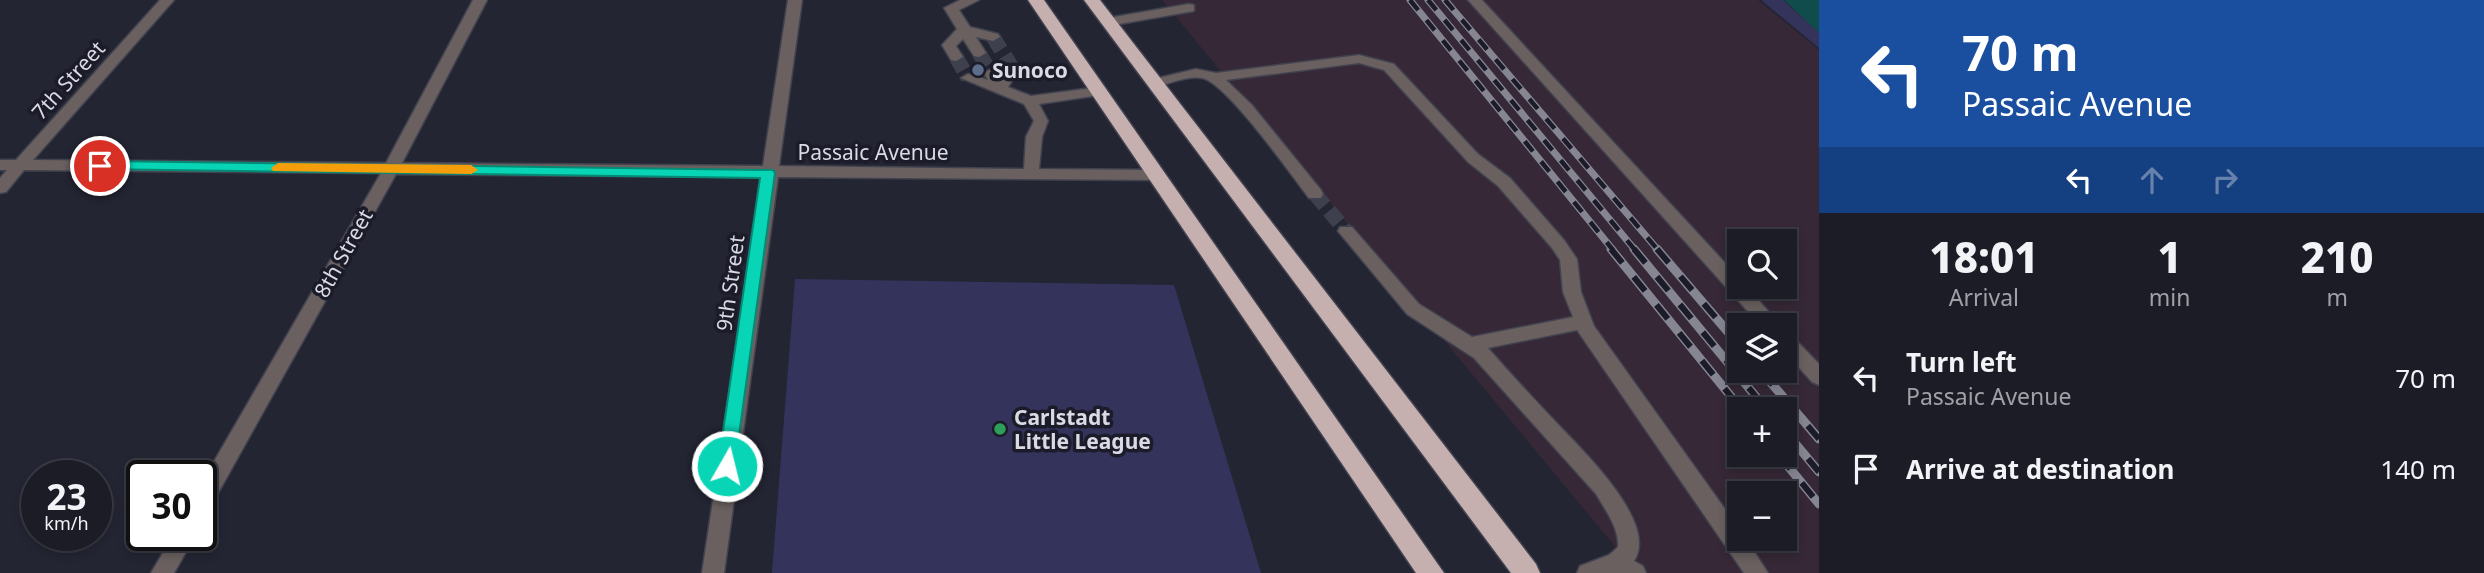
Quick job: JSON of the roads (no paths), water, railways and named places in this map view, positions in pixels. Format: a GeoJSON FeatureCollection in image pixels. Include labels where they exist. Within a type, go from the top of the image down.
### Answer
{"type":"FeatureCollection","features":[{"type":"Feature","properties":{"kind":"highway"},"geometry":{"type":"LineString","coordinates":[[1037,0],[1431,573]]}},
{"type":"Feature","properties":{"kind":"highway"},"geometry":{"type":"LineString","coordinates":[[1092,0],[1527,573]]}},
{"type":"Feature","properties":{"kind":"street","name":"7th Street"},"geometry":{"type":"LineString","coordinates":[[0,188],[167,0]]}},
{"type":"Feature","properties":{"kind":"street","name":"8th Street"},"geometry":{"type":"LineString","coordinates":[[217,476],[391,169],[480,0]]}},
{"type":"Feature","properties":{"kind":"street","name":"9th Street"},"geometry":{"type":"LineString","coordinates":[[713,573],[768,173],[795,0]]}},
{"type":"Feature","properties":{"kind":"street"},"geometry":{"type":"LineString","coordinates":[[972,0],[951,8],[979,53]]}},
{"type":"Feature","properties":{"kind":"street"},"geometry":{"type":"LineString","coordinates":[[1475,0],[1760,313]]}},
{"type":"Feature","properties":{"kind":"street"},"geometry":{"type":"LineString","coordinates":[[1108,22],[1189,8]]}},
{"type":"Feature","properties":{"kind":"street"},"geometry":{"type":"LineString","coordinates":[[964,30],[993,37]]}},
{"type":"Feature","properties":{"kind":"street"},"geometry":{"type":"LineString","coordinates":[[956,57],[949,45],[964,30]]}},
{"type":"Feature","properties":{"kind":"street"},"geometry":{"type":"LineString","coordinates":[[1215,77],[1306,63],[1359,59],[1389,67],[1473,158],[1504,183],[1558,244],[1568,258],[1572,292],[1583,322],[1757,573]]}},
{"type":"Feature","properties":{"kind":"street"},"geometry":{"type":"LineString","coordinates":[[1000,89],[1013,69]]}},
{"type":"Feature","properties":{"kind":"street"},"geometry":{"type":"LineString","coordinates":[[991,74],[1000,89]]}},
{"type":"Feature","properties":{"kind":"street"},"geometry":{"type":"LineString","coordinates":[[1155,83],[1206,74],[1215,77],[1232,92],[1315,194]]}},
{"type":"Feature","properties":{"kind":"street"},"geometry":{"type":"LineString","coordinates":[[968,78],[1030,101],[1100,92]]}},
{"type":"Feature","properties":{"kind":"street"},"geometry":{"type":"LineString","coordinates":[[1030,101],[1041,121],[1034,137],[1031,174]]}},
{"type":"Feature","properties":{"kind":"street","name":"Passaic Avenue"},"geometry":{"type":"LineString","coordinates":[[0,165],[1157,175]]}},
{"type":"Feature","properties":{"kind":"street"},"geometry":{"type":"LineString","coordinates":[[1346,231],[1414,309],[1445,332],[1471,344],[1603,488],[1620,515],[1629,538],[1626,568],[1588,573]]}},
{"type":"Feature","properties":{"kind":"street"},"geometry":{"type":"LineString","coordinates":[[1471,344],[1583,322]]}},
{"type":"Feature","properties":{"kind":"street"},"geometry":{"type":"LineString","coordinates":[[1797,353],[1819,377]]}},
{"type":"Feature","properties":{"kind":"street"},"geometry":{"type":"LineString","coordinates":[[162,573],[175,551]]}},
{"type":"Feature","properties":{"kind":"tunnel"},"geometry":{"type":"LineString","coordinates":[[993,37],[1013,69]]}},
{"type":"Feature","properties":{"kind":"tunnel"},"geometry":{"type":"LineString","coordinates":[[979,53],[991,73]]}},
{"type":"Feature","properties":{"kind":"tunnel"},"geometry":{"type":"LineString","coordinates":[[956,57],[968,78]]}},
{"type":"Feature","properties":{"kind":"tunnel"},"geometry":{"type":"LineString","coordinates":[[1315,194],[1346,231]]}},
{"type":"Feature","properties":{"kind":"railway"},"geometry":{"type":"LineString","coordinates":[[1410,0],[1613,250]]}},
{"type":"Feature","properties":{"kind":"railway"},"geometry":{"type":"LineString","coordinates":[[1428,0],[1635,250]]}},
{"type":"Feature","properties":{"kind":"railway"},"geometry":{"type":"LineString","coordinates":[[1445,0],[1658,250]]}},
{"type":"Feature","properties":{"kind":"railway"},"geometry":{"type":"LineString","coordinates":[[1611,249],[1731,397]]}},
{"type":"Feature","properties":{"kind":"railway"},"geometry":{"type":"LineString","coordinates":[[1634,249],[1756,397]]}},
{"type":"Feature","properties":{"kind":"railway"},"geometry":{"type":"LineString","coordinates":[[1657,249],[1727,331]]}},
{"type":"Feature","properties":{"kind":"railway"},"geometry":{"type":"LineString","coordinates":[[1771,383],[1819,439]]}},
{"type":"Feature","properties":{"kind":"railway"},"geometry":{"type":"LineString","coordinates":[[1797,445],[1819,472]]}},
{"type":"Feature","properties":{"kind":"railway"},"geometry":{"type":"LineString","coordinates":[[1789,467],[1819,504]]}},
{"type":"Feature","properties":{"kind":"place","name":"Sunoco"},"geometry":{"type":"Point","coordinates":[978,70]}},
{"type":"Feature","properties":{"kind":"place","name":"Carlstadt Little League"},"geometry":{"type":"Point","coordinates":[1000,429]}}]}
